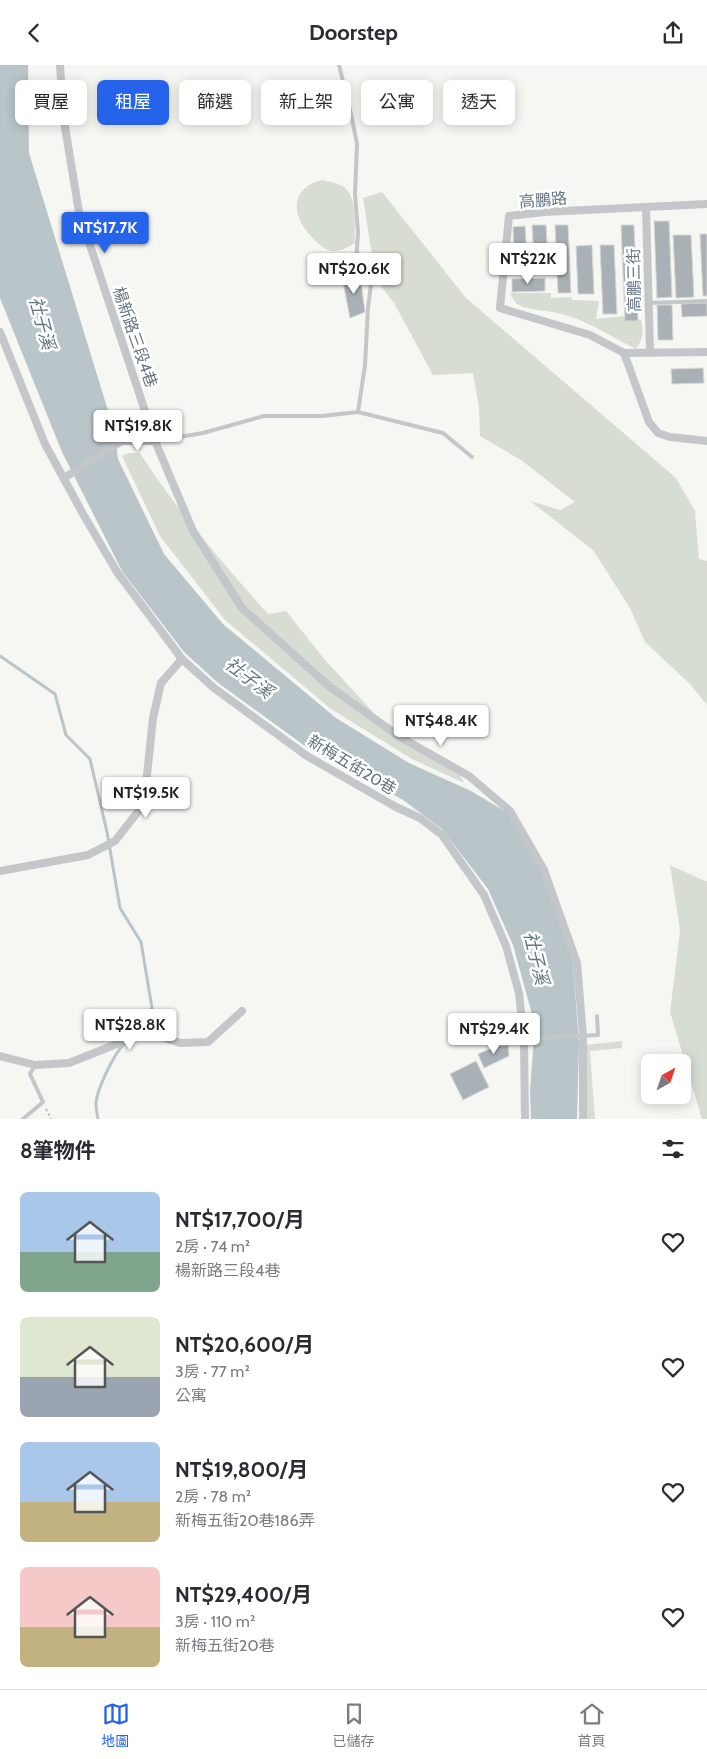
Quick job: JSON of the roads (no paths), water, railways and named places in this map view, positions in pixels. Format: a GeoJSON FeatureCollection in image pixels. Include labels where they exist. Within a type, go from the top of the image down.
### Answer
{"type":"FeatureCollection","features":[{"type":"Feature","properties":{"kind":"street","name":"楊新路三段4巷"},"geometry":{"type":"LineString","coordinates":[[60,65],[64,121],[79,212],[155,441],[193,531],[242,608],[330,687],[400,737],[469,776],[510,811],[544,870],[577,963],[584,1036],[583,1119]]}},
{"type":"Feature","properties":{"kind":"street","name":"高鵬路"},"geometry":{"type":"LineString","coordinates":[[624,353],[590,335],[500,308],[509,217],[544,212],[707,204]]}},
{"type":"Feature","properties":{"kind":"street","name":"高鵬三街"},"geometry":{"type":"LineString","coordinates":[[646,208],[650,352]]}},
{"type":"Feature","properties":{"kind":"street","name":"新梅五街20巷"},"geometry":{"type":"LineString","coordinates":[[0,332],[45,444],[66,476],[83,515],[117,572],[182,659],[214,688],[308,756],[420,819],[442,835],[484,895],[506,946],[528,1039],[525,1119]]}},
{"type":"Feature","properties":{"kind":"street"},"geometry":{"type":"LineString","coordinates":[[707,352],[624,353],[649,423],[658,433],[670,437],[707,441]]}},
{"type":"Feature","properties":{"kind":"street"},"geometry":{"type":"LineString","coordinates":[[66,476],[122,441],[155,441]]}},
{"type":"Feature","properties":{"kind":"street"},"geometry":{"type":"LineString","coordinates":[[0,871],[88,855],[115,841],[144,804],[153,719],[161,683],[182,659]]}},
{"type":"Feature","properties":{"kind":"street"},"geometry":{"type":"LineString","coordinates":[[0,1056],[35,1065],[69,1063],[147,1032],[180,1043],[208,1042],[242,1011]]}},
{"type":"Feature","properties":{"kind":"lane"},"geometry":{"type":"LineString","coordinates":[[338,65],[357,144],[355,194],[358,231],[356,264],[371,284],[365,365],[358,412]]}},
{"type":"Feature","properties":{"kind":"lane"},"geometry":{"type":"LineString","coordinates":[[648,303],[707,301]]}},
{"type":"Feature","properties":{"kind":"lane"},"geometry":{"type":"LineString","coordinates":[[155,441],[202,433],[264,416],[322,416],[358,412],[443,433],[472,457]]}},
{"type":"Feature","properties":{"kind":"lane"},"geometry":{"type":"LineString","coordinates":[[528,1039],[598,1035],[597,1016]]}},
{"type":"Feature","properties":{"kind":"lane"},"geometry":{"type":"LineString","coordinates":[[23,1119],[43,1102],[30,1074],[35,1065]]}},
{"type":"Feature","properties":{"kind":"water"},"geometry":{"type":"Polygon","coordinates":[[[0,65],[28,65],[28,80],[15,80],[15,125],[29,125],[29,153],[114,430],[118,459],[164,554],[223,624],[336,718],[409,763],[471,791],[508,813],[542,873],[573,963],[579,1045],[577,1119],[531,1119],[530,1090],[535,1025],[513,945],[488,889],[442,829],[403,800],[309,749],[217,682],[184,652],[122,571],[62,452],[0,298],[0,65]]]}},
{"type":"Feature","properties":{"kind":"waterway","name":"社子溪"},"geometry":{"type":"LineString","coordinates":[[0,656],[55,694],[66,735],[90,759],[107,832],[120,908],[141,942],[152,1008],[141,1028],[134,1035]]}},
{"type":"Feature","properties":{"kind":"waterway","name":"社子溪"},"geometry":{"type":"LineString","coordinates":[[98,1119],[96,1103],[99,1089],[111,1063],[124,1044]]}}]}
